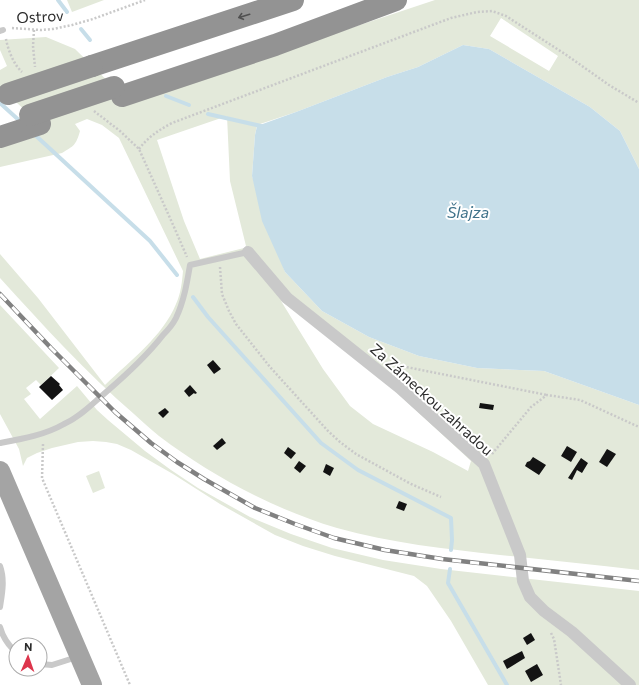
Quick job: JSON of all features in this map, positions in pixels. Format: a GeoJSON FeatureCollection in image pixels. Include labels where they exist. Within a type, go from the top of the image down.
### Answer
{"type":"FeatureCollection","features":[{"type":"Feature","properties":{"kind":"highway"},"geometry":{"type":"LineString","coordinates":[[3,92],[87,62],[222,23],[293,0]]}},
{"type":"Feature","properties":{"kind":"highway"},"geometry":{"type":"LineString","coordinates":[[118,92],[277,32],[376,0]]}},
{"type":"Feature","properties":{"kind":"highway"},"geometry":{"type":"LineString","coordinates":[[0,137],[35,119],[118,92],[275,45],[396,0]]}},
{"type":"Feature","properties":{"kind":"highway"},"geometry":{"type":"LineString","coordinates":[[0,124],[35,119]]}},
{"type":"Feature","properties":{"kind":"main road"},"geometry":{"type":"LineString","coordinates":[[0,470],[92,685]]}},
{"type":"Feature","properties":{"kind":"street","name":"Za Zámeckou zahradou"},"geometry":{"type":"LineString","coordinates":[[248,252],[286,298],[400,388],[484,464],[520,555],[523,581],[530,597],[544,611],[572,632],[630,685]]}},
{"type":"Feature","properties":{"kind":"lane"},"geometry":{"type":"LineString","coordinates":[[0,443],[34,436],[64,425],[76,418],[125,375],[156,345],[175,320],[182,302],[190,265],[248,252]]}},
{"type":"Feature","properties":{"kind":"lane"},"geometry":{"type":"LineString","coordinates":[[0,566],[3,583],[0,608]]}},
{"type":"Feature","properties":{"kind":"lane"},"geometry":{"type":"LineString","coordinates":[[0,627],[2,636],[8,644]]}},
{"type":"Feature","properties":{"kind":"lane"},"geometry":{"type":"LineString","coordinates":[[48,665],[52,665],[80,656]]}},
{"type":"Feature","properties":{"kind":"path","name":"Ostrov"},"geometry":{"type":"LineString","coordinates":[[2,31],[15,28],[34,30],[72,26],[93,20],[145,0]]}},
{"type":"Feature","properties":{"kind":"path"},"geometry":{"type":"LineString","coordinates":[[139,149],[151,136],[172,124],[451,18],[477,12],[492,11],[506,16],[565,54],[609,85],[639,103]]}},
{"type":"Feature","properties":{"kind":"path"},"geometry":{"type":"LineString","coordinates":[[34,30],[33,46],[35,67]]}},
{"type":"Feature","properties":{"kind":"path"},"geometry":{"type":"LineString","coordinates":[[2,31],[14,60],[24,74]]}},
{"type":"Feature","properties":{"kind":"path"},"geometry":{"type":"LineString","coordinates":[[89,107],[120,131],[139,149],[190,265]]}},
{"type":"Feature","properties":{"kind":"path"},"geometry":{"type":"LineString","coordinates":[[219,258],[222,294],[228,311],[236,324],[270,367],[328,432],[356,454],[411,484],[440,497]]}},
{"type":"Feature","properties":{"kind":"path"},"geometry":{"type":"LineString","coordinates":[[363,359],[546,395],[580,400],[639,427]]}},
{"type":"Feature","properties":{"kind":"path"},"geometry":{"type":"LineString","coordinates":[[484,464],[531,407],[546,395]]}},
{"type":"Feature","properties":{"kind":"path"},"geometry":{"type":"LineString","coordinates":[[43,433],[42,478],[130,685]]}},
{"type":"Feature","properties":{"kind":"path"},"geometry":{"type":"LineString","coordinates":[[544,611],[554,639],[561,685]]}},
{"type":"Feature","properties":{"kind":"green space"},"geometry":{"type":"Polygon","coordinates":[[[67,0],[104,0],[72,12],[67,0]]]}},
{"type":"Feature","properties":{"kind":"green space"},"geometry":{"type":"Polygon","coordinates":[[[435,0],[639,0],[639,169],[620,131],[590,107],[489,49],[463,45],[418,67],[257,125],[252,176],[285,272],[322,311],[369,337],[419,356],[477,368],[544,371],[639,405],[639,570],[418,545],[378,538],[337,528],[267,501],[222,478],[179,451],[159,436],[116,398],[65,348],[0,278],[0,254],[38,298],[105,385],[145,348],[163,327],[178,300],[183,271],[119,138],[102,125],[87,119],[75,124],[80,131],[76,142],[72,147],[62,153],[0,167],[0,145],[46,130],[0,87],[0,70],[7,66],[0,50],[0,40],[46,37],[75,49],[129,102],[435,0]],[[501,18],[490,36],[549,71],[558,56],[501,18]],[[227,116],[157,140],[184,221],[200,259],[244,248],[246,246],[230,181],[227,116]],[[281,301],[323,369],[350,406],[373,424],[433,452],[468,471],[471,461],[368,366],[281,301]]]}},
{"type":"Feature","properties":{"kind":"green space"},"geometry":{"type":"Polygon","coordinates":[[[0,305],[59,368],[41,385],[36,380],[26,388],[31,394],[24,399],[40,419],[77,386],[97,410],[145,451],[198,488],[250,517],[291,534],[332,548],[383,560],[441,569],[639,591],[639,685],[488,685],[451,621],[427,586],[414,576],[335,556],[275,535],[220,504],[173,474],[131,450],[117,444],[93,441],[78,442],[52,448],[27,458],[23,466],[19,449],[0,414],[0,305]]]}},
{"type":"Feature","properties":{"kind":"green space"},"geometry":{"type":"Polygon","coordinates":[[[99,471],[105,488],[93,493],[86,476],[99,471]]]}},
{"type":"Feature","properties":{"kind":"water","name":"Šlajza"},"geometry":{"type":"Polygon","coordinates":[[[463,45],[489,49],[590,107],[620,131],[639,169],[639,405],[544,371],[477,368],[419,356],[369,337],[322,311],[285,272],[262,221],[252,176],[257,126],[387,77],[418,67],[463,45]]]}},
{"type":"Feature","properties":{"kind":"building"},"geometry":{"type":"Polygon","coordinates":[[[213,360],[221,369],[214,374],[207,365],[213,360]]]}},
{"type":"Feature","properties":{"kind":"building"},"geometry":{"type":"Polygon","coordinates":[[[51,376],[60,384],[59,385],[63,390],[52,400],[39,387],[51,376]]]}},
{"type":"Feature","properties":{"kind":"building"},"geometry":{"type":"Polygon","coordinates":[[[190,385],[197,393],[194,393],[189,397],[184,391],[190,385]]]}},
{"type":"Feature","properties":{"kind":"building"},"geometry":{"type":"Polygon","coordinates":[[[480,403],[494,405],[493,410],[479,408],[480,403]]]}},
{"type":"Feature","properties":{"kind":"building"},"geometry":{"type":"Polygon","coordinates":[[[165,408],[169,412],[163,418],[158,413],[165,408]]]}},
{"type":"Feature","properties":{"kind":"building"},"geometry":{"type":"Polygon","coordinates":[[[222,438],[226,443],[217,450],[213,446],[222,438]]]}},
{"type":"Feature","properties":{"kind":"building"},"geometry":{"type":"Polygon","coordinates":[[[567,446],[577,452],[571,462],[561,456],[567,446]]]}},
{"type":"Feature","properties":{"kind":"building"},"geometry":{"type":"Polygon","coordinates":[[[288,447],[296,453],[291,459],[284,453],[288,447]]]}},
{"type":"Feature","properties":{"kind":"building"},"geometry":{"type":"Polygon","coordinates":[[[607,449],[616,454],[607,467],[599,462],[607,449]]]}},
{"type":"Feature","properties":{"kind":"building"},"geometry":{"type":"Polygon","coordinates":[[[533,457],[546,465],[539,475],[525,466],[533,457]]]}},
{"type":"Feature","properties":{"kind":"building"},"geometry":{"type":"Polygon","coordinates":[[[581,458],[588,463],[582,473],[577,470],[572,480],[568,478],[581,458]]]}},
{"type":"Feature","properties":{"kind":"building"},"geometry":{"type":"Polygon","coordinates":[[[299,461],[306,466],[300,473],[294,468],[299,461]]]}},
{"type":"Feature","properties":{"kind":"building"},"geometry":{"type":"Polygon","coordinates":[[[326,464],[334,468],[330,476],[323,472],[326,464]]]}},
{"type":"Feature","properties":{"kind":"building"},"geometry":{"type":"Polygon","coordinates":[[[399,501],[407,504],[404,511],[396,508],[399,501]]]}},
{"type":"Feature","properties":{"kind":"building"},"geometry":{"type":"Polygon","coordinates":[[[531,633],[535,640],[527,645],[523,638],[531,633]]]}},
{"type":"Feature","properties":{"kind":"building"},"geometry":{"type":"Polygon","coordinates":[[[522,651],[525,658],[507,669],[503,661],[522,651]]]}},
{"type":"Feature","properties":{"kind":"building"},"geometry":{"type":"Polygon","coordinates":[[[537,664],[543,675],[531,682],[525,671],[537,664]]]}},
{"type":"Feature","properties":{"kind":"waterway"},"geometry":{"type":"LineString","coordinates":[[58,0],[67,12]]}},
{"type":"Feature","properties":{"kind":"waterway"},"geometry":{"type":"LineString","coordinates":[[81,29],[90,40]]}},
{"type":"Feature","properties":{"kind":"waterway"},"geometry":{"type":"LineString","coordinates":[[166,96],[189,105]]}},
{"type":"Feature","properties":{"kind":"waterway"},"geometry":{"type":"LineString","coordinates":[[0,103],[22,123]]}},
{"type":"Feature","properties":{"kind":"waterway"},"geometry":{"type":"LineString","coordinates":[[208,114],[261,126]]}},
{"type":"Feature","properties":{"kind":"waterway"},"geometry":{"type":"LineString","coordinates":[[34,134],[150,241],[177,275]]}},
{"type":"Feature","properties":{"kind":"waterway"},"geometry":{"type":"LineString","coordinates":[[193,297],[208,317],[321,443],[358,470],[451,518],[451,550]]}},
{"type":"Feature","properties":{"kind":"waterway"},"geometry":{"type":"LineString","coordinates":[[450,569],[448,583],[507,685]]}},
{"type":"Feature","properties":{"kind":"railway"},"geometry":{"type":"LineString","coordinates":[[0,294],[115,412],[151,443],[204,479],[255,508],[334,538],[385,550],[442,559],[639,581]]}}]}
